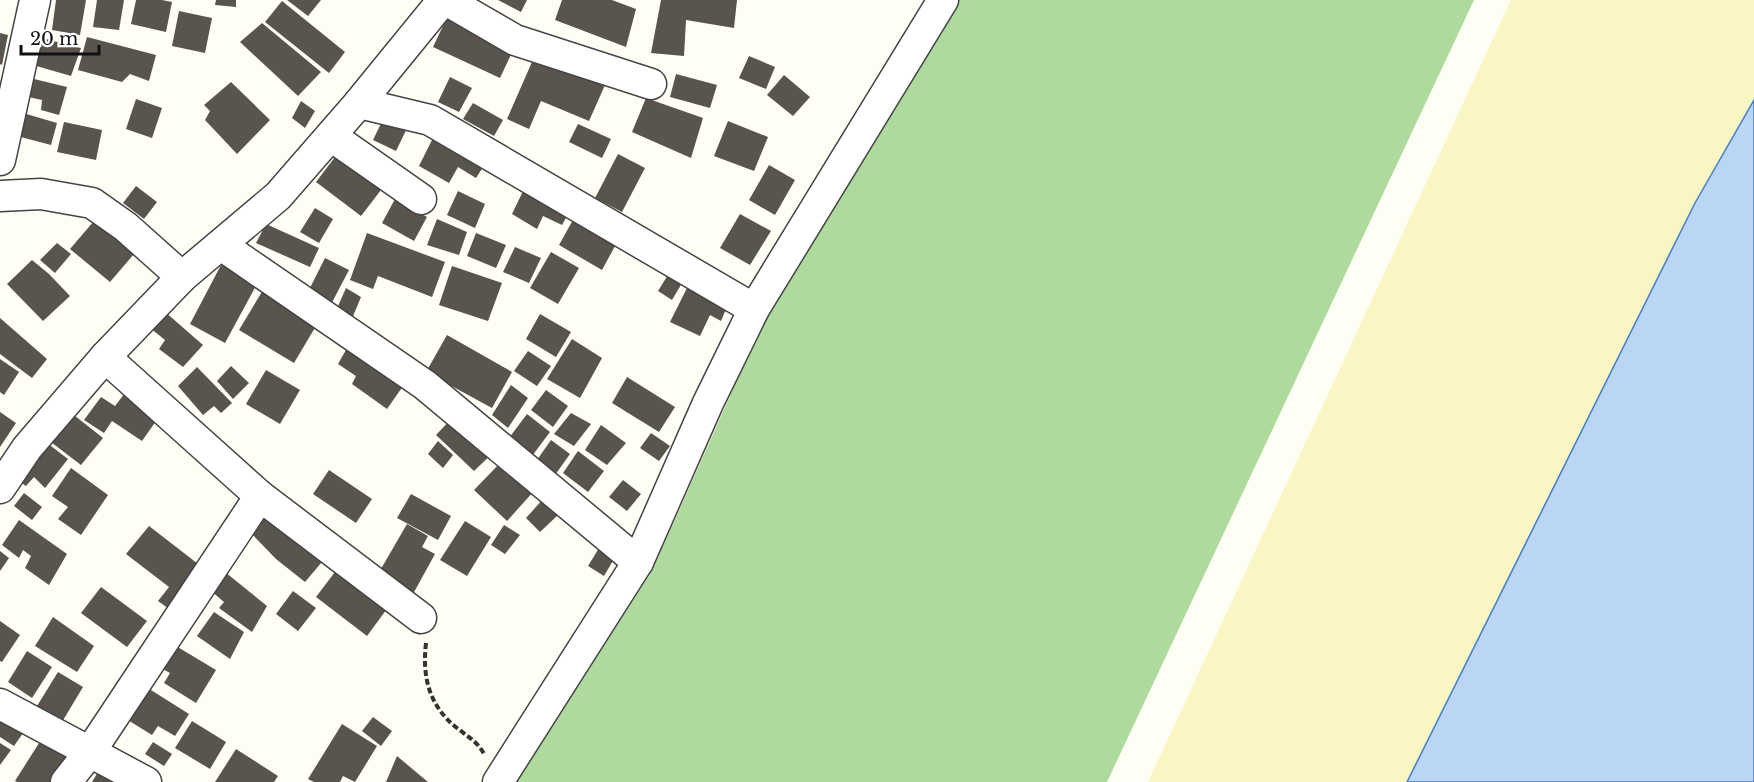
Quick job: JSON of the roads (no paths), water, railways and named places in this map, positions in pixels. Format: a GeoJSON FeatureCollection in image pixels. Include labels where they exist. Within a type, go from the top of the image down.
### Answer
{"type":"FeatureCollection","features":[{"type":"Feature","properties":{"kind":"street"},"geometry":{"type":"LineString","coordinates":[[0,160],[35,0]]}},
{"type":"Feature","properties":{"kind":"street"},"geometry":{"type":"LineString","coordinates":[[0,488],[27,448],[105,357],[182,278],[278,196],[445,0],[515,40],[651,84]]}},
{"type":"Feature","properties":{"kind":"street"},"geometry":{"type":"LineString","coordinates":[[493,773],[638,562],[708,403],[754,309],[943,0]]}},
{"type":"Feature","properties":{"kind":"street"},"geometry":{"type":"LineString","coordinates":[[359,103],[430,120],[754,309]]}},
{"type":"Feature","properties":{"kind":"street"},"geometry":{"type":"LineString","coordinates":[[331,136],[420,199]]}},
{"type":"Feature","properties":{"kind":"street"},"geometry":{"type":"LineString","coordinates":[[0,196],[41,194],[92,203],[126,227],[182,278]]}},
{"type":"Feature","properties":{"kind":"street"},"geometry":{"type":"LineString","coordinates":[[221,245],[425,385],[638,562]]}},
{"type":"Feature","properties":{"kind":"street"},"geometry":{"type":"LineString","coordinates":[[105,357],[260,496],[421,618]]}},
{"type":"Feature","properties":{"kind":"street"},"geometry":{"type":"LineString","coordinates":[[66,782],[90,752],[260,496]]}},
{"type":"Feature","properties":{"kind":"street"},"geometry":{"type":"LineString","coordinates":[[0,704],[146,782]]}},
{"type":"Feature","properties":{"kind":"water"},"geometry":{"type":"Polygon","coordinates":[[[1754,100],[1754,782],[1407,782],[1695,203],[1754,100]]]}}]}
